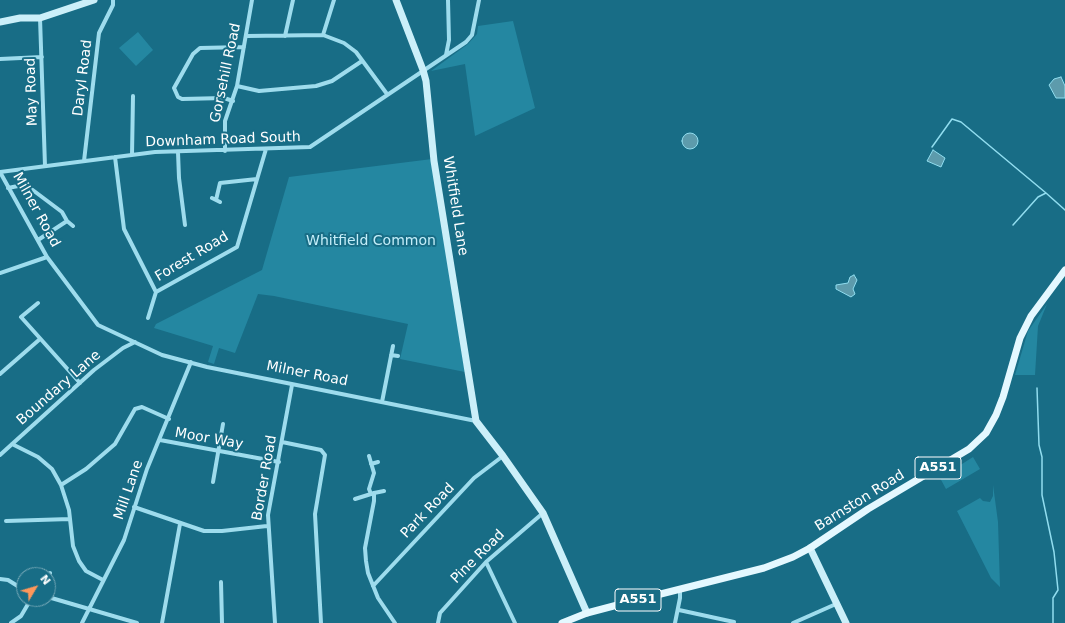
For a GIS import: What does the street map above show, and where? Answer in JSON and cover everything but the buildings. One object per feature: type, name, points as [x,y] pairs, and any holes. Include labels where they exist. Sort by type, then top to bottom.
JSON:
[{"type":"main road","name":"Barnston Road","points":[[562,623],[587,614],[764,568],[781,562],[810,548],[868,509],[969,449],[986,433],[991,425],[1003,397],[1020,338],[1038,306],[1065,270]]},
{"type":"street","points":[[0,22],[20,18],[40,18],[94,0]]},
{"type":"street","name":"Daryl Road","points":[[84,161],[99,32],[113,5],[113,0]]},
{"type":"street","name":"Gorsehill Road","points":[[225,151],[225,121],[238,86],[252,0]]},
{"type":"street","points":[[285,36],[293,0]]},
{"type":"street","points":[[323,35],[334,0]]},
{"type":"street","name":"Whitfield Lane","points":[[396,0],[423,70],[434,161],[476,421]]},
{"type":"street","points":[[446,55],[449,40],[448,0]]},
{"type":"street","name":"Downham Road South","points":[[0,172],[132,155],[310,148],[387,94],[466,42],[472,35],[479,0]]},
{"type":"street","name":"May Road","points":[[40,18],[45,166]]},
{"type":"street","points":[[247,36],[323,35],[344,42],[356,52],[387,94]]},
{"type":"street","points":[[233,101],[224,98],[182,99],[174,93],[174,88],[193,54],[200,48],[244,47]]},
{"type":"street","points":[[0,59],[42,57]]},
{"type":"street","points":[[238,86],[259,91],[316,86],[332,81],[362,61]]},
{"type":"street","points":[[132,96],[132,155]]},
{"type":"street","name":"Forest Road","points":[[156,292],[238,247],[266,149]]},
{"type":"street","points":[[178,152],[179,178],[185,225]]},
{"type":"street","points":[[115,157],[124,229],[156,292],[148,318]]},
{"type":"street","name":"Milner Road","points":[[0,172],[47,257],[98,325],[162,355],[292,385],[476,421]]},
{"type":"street","points":[[216,200],[220,183],[257,179]]},
{"type":"street","points":[[8,188],[18,186],[30,188],[62,212],[67,221],[73,226]]},
{"type":"street","points":[[38,240],[67,221]]},
{"type":"street","points":[[0,273],[47,257]]},
{"type":"street","points":[[38,303],[21,317],[80,382]]},
{"type":"street","points":[[0,374],[40,339]]},
{"type":"street","name":"Boundary Lane","points":[[0,455],[80,382],[123,348],[135,342]]},
{"type":"street","points":[[382,402],[393,346]]},
{"type":"street","points":[[392,355],[398,356]]},
{"type":"street","name":"Mill Lane","points":[[82,623],[124,540],[134,507],[191,362]]},
{"type":"street","name":"Border Road","points":[[275,623],[267,526],[292,385]]},
{"type":"street","points":[[61,485],[91,464],[115,444],[135,409],[138,407],[168,419]]},
{"type":"street","points":[[476,421],[503,456],[543,513],[587,614]]},
{"type":"street","points":[[213,482],[223,424]]},
{"type":"street","name":"Moor Way","points":[[160,440],[279,462]]},
{"type":"street","points":[[282,442],[321,450],[325,456],[315,514],[321,623]]},
{"type":"street","points":[[12,444],[45,462],[61,485],[70,519],[73,546],[79,561],[86,571],[103,580]]},
{"type":"street","points":[[369,456],[374,473],[370,489],[374,501],[365,548],[368,573],[378,598],[395,623]]},
{"type":"street","name":"Park Road","points":[[373,586],[469,484],[503,456]]},
{"type":"street","points":[[371,464],[378,462]]},
{"type":"street","points":[[355,499],[384,491]]},
{"type":"street","points":[[134,507],[180,524],[204,530],[222,531],[267,526]]},
{"type":"street","name":"Pine Road","points":[[438,623],[440,613],[486,562],[543,513]]},
{"type":"street","points":[[6,520],[70,519]]},
{"type":"street","points":[[162,623],[180,524]]},
{"type":"street","points":[[810,548],[846,623]]},
{"type":"street","points":[[486,562],[515,623]]},
{"type":"street","points":[[0,579],[8,580],[16,585]]},
{"type":"street","points":[[221,582],[222,623]]},
{"type":"street","points":[[675,623],[679,610],[680,589]]},
{"type":"street","points":[[56,600],[137,623]]},
{"type":"street","points":[[793,623],[836,604]]},
{"type":"street","points":[[11,623],[21,616],[26,607]]},
{"type":"street","points":[[679,610],[734,622]]},
{"type":"green space","points":[[513,21],[535,108],[475,136],[465,64],[431,71],[468,44],[477,34],[478,26]]},
{"type":"green space","points":[[138,32],[153,50],[136,66],[119,48]]},
{"type":"green space","name":"Whitfield Common","points":[[432,159],[465,372],[400,359],[408,324],[274,296],[258,294],[235,353],[219,348],[214,364],[208,362],[213,346],[154,328],[156,324],[262,270],[289,177]]},
{"type":"green space","points":[[1047,304],[1038,326],[1035,375],[1015,375],[1028,331]]},
{"type":"green space","points":[[973,457],[980,469],[946,489],[940,478]]},
{"type":"green space","points":[[993,485],[998,522],[1000,587],[991,578],[957,511],[980,498],[983,501],[990,502],[993,496]]},
{"type":"shaded area","points":[[1061,77],[1065,86],[1065,98],[1056,98],[1049,85],[1054,79]]},
{"type":"shaded area","points":[[690,133],[697,138],[698,141],[693,148],[690,149],[683,144],[682,141],[687,134]]},
{"type":"shaded area","points":[[933,150],[945,158],[941,167],[927,161]]},
{"type":"shaded area","points":[[854,275],[857,280],[853,289],[855,294],[851,297],[836,289],[836,285],[848,283],[850,277]]},
{"type":"waterway","points":[[932,147],[952,119],[961,122],[1046,193]]},
{"type":"waterway","points":[[1013,225],[1038,197],[1046,193],[1065,210]]},
{"type":"waterway","points":[[1037,388],[1039,445],[1042,457],[1042,495],[1054,552],[1058,590],[1053,598],[1053,623]]}]
